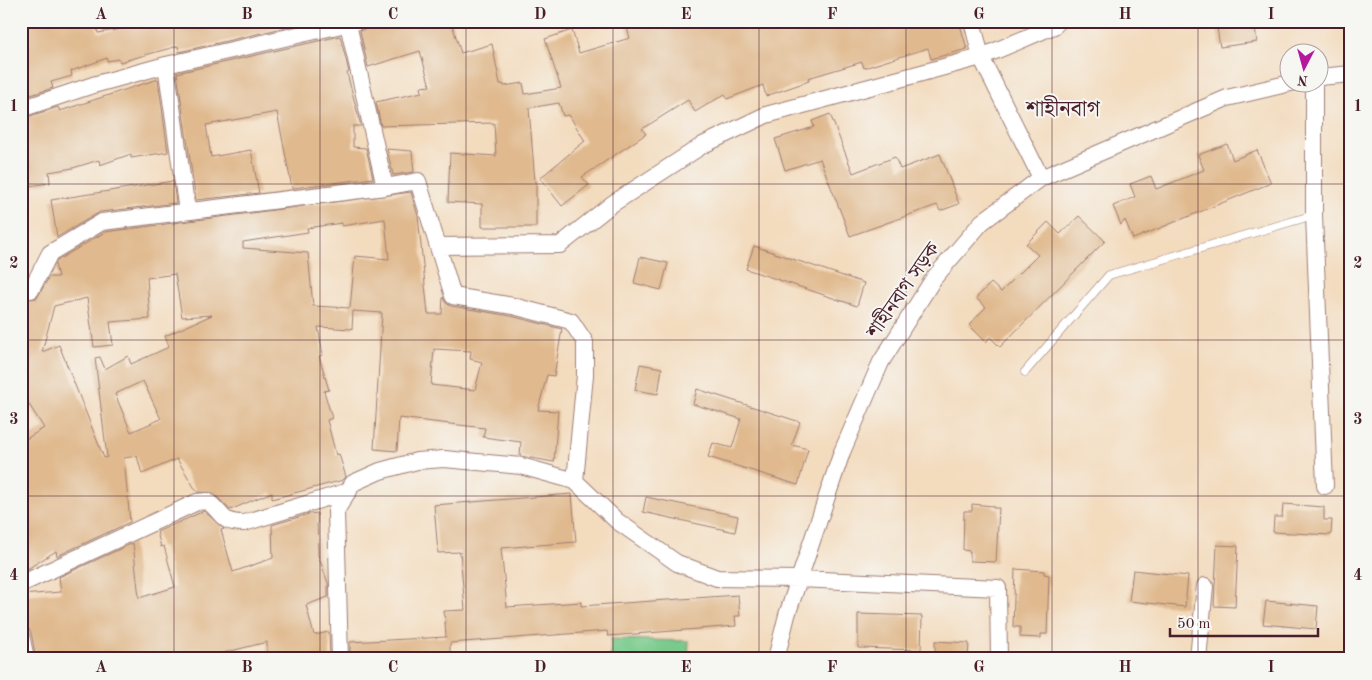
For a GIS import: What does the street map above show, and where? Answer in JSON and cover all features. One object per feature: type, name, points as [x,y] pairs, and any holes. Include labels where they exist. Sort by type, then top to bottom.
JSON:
[{"type":"street","points":[[972,21],[981,57],[1042,178]]},
{"type":"street","points":[[438,246],[560,245],[612,204],[703,145],[766,114],[981,57],[1054,26],[1059,21]]},
{"type":"street","points":[[21,109],[93,85],[318,25],[354,23],[385,187]]},
{"type":"street","points":[[166,65],[187,211]]},
{"type":"street","points":[[1330,77],[1351,74]]},
{"type":"street","name":"শাহীনবাগ সড়ক","points":[[776,659],[799,579],[842,452],[881,362],[934,278],[976,229],[1042,178],[1227,98],[1280,86]]},
{"type":"street","points":[[1314,92],[1314,215],[1325,486]]},
{"type":"street","points":[[31,290],[50,253],[102,222],[385,187],[418,181],[452,296],[513,306],[571,321],[585,342],[585,375],[575,481]]},
{"type":"street","points":[[340,659],[336,511],[353,484],[380,471],[417,461],[444,459],[521,466],[575,481],[617,521],[677,563],[717,578],[799,579],[998,588],[999,659]]},
{"type":"street","points":[[21,584],[197,502],[208,501],[217,508],[220,516],[232,523],[244,523],[348,490]]},
{"type":"street","points":[[1198,659],[1205,586]]},
{"type":"street","points":[[21,635],[26,659]]},
{"type":"lane","points":[[1025,372],[1109,275],[1314,215]]},
{"type":"green space","points":[[611,639],[689,641],[688,659],[610,659]]},
{"type":"building","points":[[21,21],[95,21],[98,33],[139,26],[138,21],[313,21],[179,52],[178,46],[120,62],[119,59],[107,61],[107,58],[71,71],[72,76],[51,82],[53,88],[21,98]]},
{"type":"building","points":[[369,21],[451,21],[461,53],[492,44],[500,84],[504,86],[523,83],[525,94],[561,88],[545,39],[572,30],[579,53],[630,38],[625,21],[959,21],[967,49],[931,59],[928,48],[864,68],[862,62],[808,78],[809,81],[766,96],[763,85],[727,99],[725,94],[695,112],[688,100],[642,129],[646,134],[582,177],[589,185],[562,206],[540,178],[585,141],[569,115],[563,116],[559,103],[529,108],[536,181],[536,227],[482,227],[482,204],[448,202],[450,153],[496,156],[494,123],[381,126],[376,102],[422,92],[421,87],[430,86],[420,51],[368,67],[360,31],[366,28]]},
{"type":"building","points":[[1216,21],[1254,21],[1257,42],[1220,47]]},
{"type":"building","points":[[340,36],[349,72],[347,73],[361,126],[353,126],[353,147],[366,148],[373,178],[292,188],[277,112],[206,125],[211,157],[251,150],[259,193],[196,200],[177,73]]},
{"type":"building","points":[[158,79],[168,152],[131,158],[131,154],[100,165],[99,160],[73,168],[49,172],[50,183],[21,187],[21,119],[58,107],[60,111]]},
{"type":"building","points":[[830,114],[853,173],[895,157],[900,169],[940,154],[959,204],[940,211],[937,205],[850,236],[820,159],[785,170],[775,139],[814,127],[812,121]]},
{"type":"building","points":[[1227,144],[1233,160],[1257,150],[1271,183],[1133,239],[1125,220],[1121,225],[1113,206],[1135,197],[1130,184],[1151,176],[1156,189],[1204,170],[1198,155]]},
{"type":"building","points":[[387,149],[412,151],[414,172],[393,175]]},
{"type":"building","points":[[173,181],[176,203],[100,212],[57,237],[51,200]]},
{"type":"building","points":[[411,192],[418,216],[428,314],[442,314],[443,297],[446,303],[451,306],[511,316],[562,329],[554,376],[547,375],[538,410],[558,411],[554,462],[520,456],[521,442],[483,437],[485,428],[399,418],[397,451],[374,449],[382,313],[353,311],[352,329],[318,327],[323,355],[319,356],[329,390],[324,391],[332,418],[327,420],[336,455],[339,454],[346,477],[343,480],[272,499],[272,492],[230,510],[213,493],[197,492],[177,459],[142,474],[137,456],[124,458],[130,522],[57,556],[56,551],[21,573],[21,442],[44,428],[21,392],[21,291],[27,299],[37,298],[49,277],[58,277],[55,264],[58,260],[105,232]],"holes":[[[385,219],[389,259],[355,256],[350,308],[313,306],[308,253],[243,248],[243,242],[308,232],[307,228],[342,223],[342,226]],[[175,274],[182,317],[212,315],[165,336],[169,347],[131,364],[128,356],[105,369],[100,357],[95,358],[107,457],[104,458],[59,345],[42,352],[54,306],[87,298],[94,347],[113,345],[110,322],[150,319],[147,278]],[[434,349],[471,351],[470,359],[482,362],[475,390],[431,385]],[[143,381],[161,419],[131,432],[115,394]]]},
{"type":"building","points":[[1079,216],[1105,241],[1000,347],[990,337],[986,342],[969,325],[986,307],[976,298],[991,283],[1001,292],[1038,255],[1026,244],[1048,222],[1060,234]]},
{"type":"building","points":[[754,246],[864,283],[857,306],[746,269]]},
{"type":"building","points":[[640,257],[668,263],[661,290],[634,283]]},
{"type":"building","points":[[640,364],[662,368],[658,394],[635,390]]},
{"type":"building","points":[[697,389],[800,422],[792,445],[808,449],[798,485],[708,457],[713,443],[732,448],[741,419],[693,404]]},
{"type":"building","points":[[572,494],[576,542],[501,548],[507,607],[581,602],[581,606],[738,595],[740,616],[735,616],[736,626],[608,636],[607,631],[450,643],[450,659],[350,659],[350,642],[446,637],[444,611],[465,610],[460,552],[438,553],[434,505]]},
{"type":"building","points":[[646,497],[738,516],[735,532],[643,512]]},
{"type":"building","points":[[972,504],[999,508],[996,562],[970,561],[970,551],[963,550],[964,511],[972,511]]},
{"type":"building","points":[[1283,504],[1324,507],[1324,520],[1332,520],[1331,535],[1273,532],[1274,517],[1282,517]]},
{"type":"building","points":[[204,511],[224,529],[221,530],[233,572],[273,558],[272,525],[317,513],[318,555],[328,583],[328,597],[306,605],[314,635],[329,632],[330,659],[267,659],[267,642],[199,659],[36,659],[31,632],[28,628],[21,625],[21,595],[61,592],[59,577],[133,543],[139,598],[175,587],[164,546],[161,547],[157,532]]},
{"type":"building","points":[[1217,545],[1238,546],[1235,607],[1214,606]]},
{"type":"building","points":[[1015,569],[1044,571],[1044,574],[1049,575],[1047,634],[1041,634],[1041,638],[1020,637],[1020,627],[1013,627]]},
{"type":"building","points":[[1133,570],[1188,576],[1185,607],[1129,601]]},
{"type":"building","points":[[1266,601],[1318,606],[1316,629],[1263,624]]},
{"type":"building","points":[[858,614],[922,616],[921,650],[858,648]]},
{"type":"building","points":[[935,641],[969,643],[968,659],[935,659]]},
{"type":"district","name":"শাহীনবাগ","points":[[1063,110]]}]
